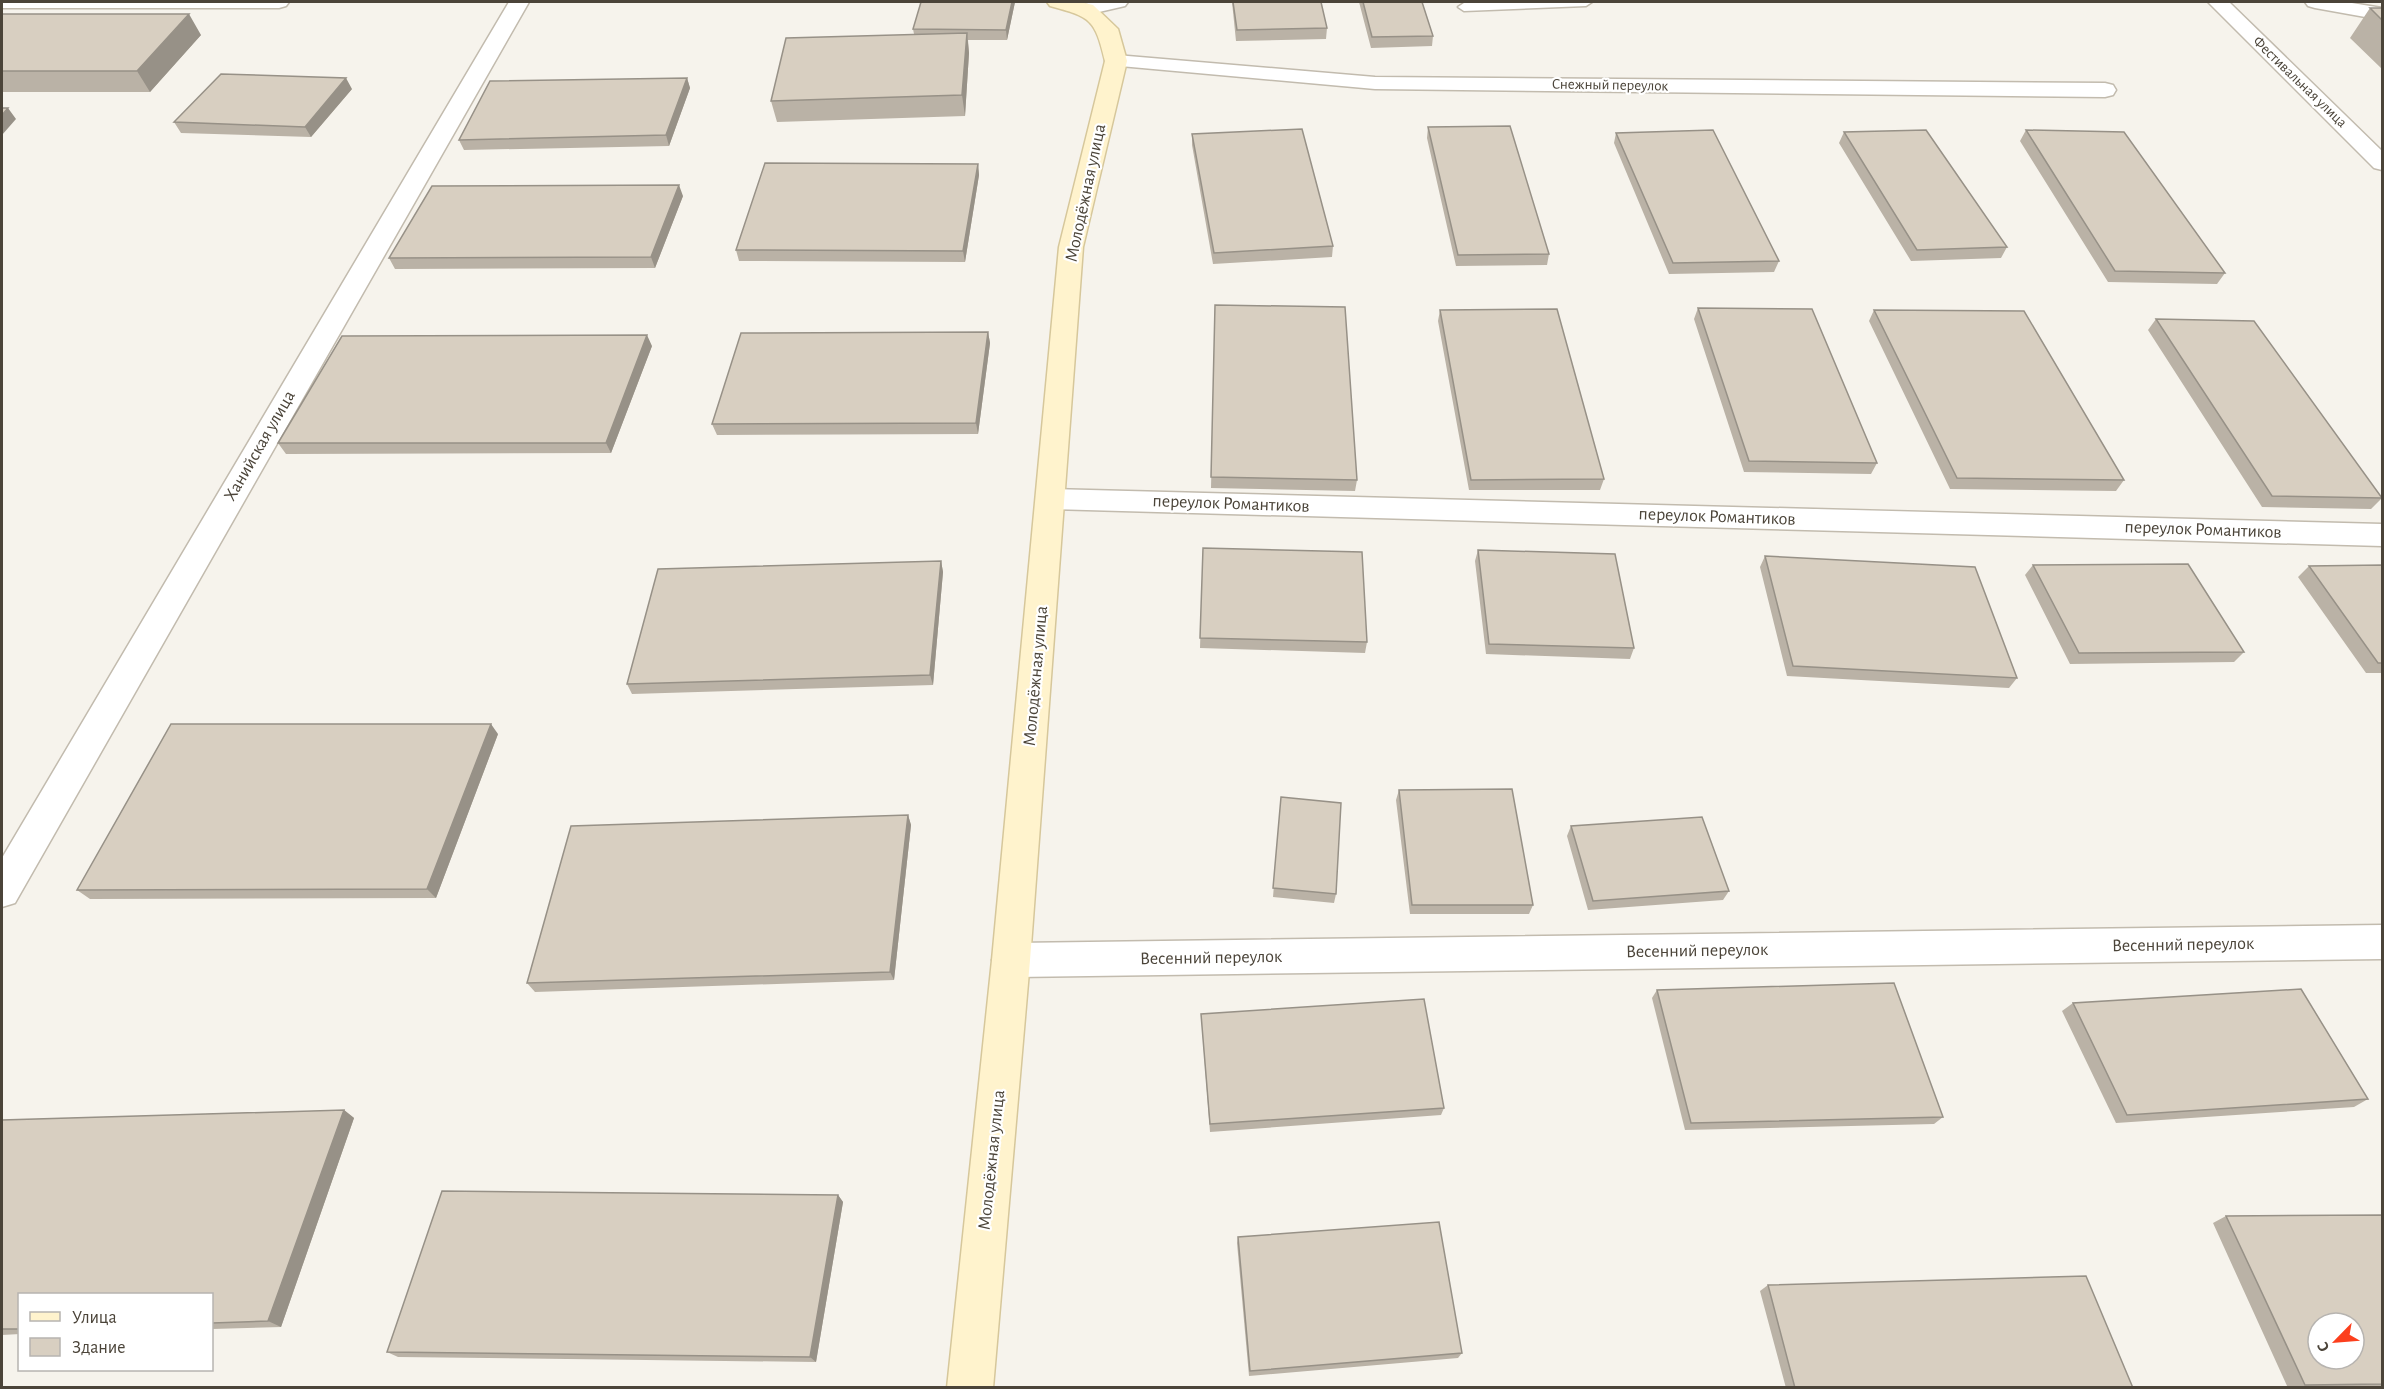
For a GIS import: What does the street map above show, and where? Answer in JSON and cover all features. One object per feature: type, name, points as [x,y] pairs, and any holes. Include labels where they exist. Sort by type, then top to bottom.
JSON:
[{"type":"street","points":[[2,2],[279,2]]},
{"type":"street","name":"Ханийская улица","points":[[2,891],[519,2]]},
{"type":"street","points":[[1071,5],[1118,2]]},
{"type":"street","name":"Фестивальная улица","points":[[2218,2],[2382,163]]},
{"type":"street","points":[[2315,2],[2382,14]]},
{"type":"street","name":"Молодёжная улица","points":[[970,1388],[1011,960],[1071,246],[1116,62],[1107,29],[1071,5]]},
{"type":"street","name":"Снежный переулок","points":[[1116,62],[1375,83],[2104,90]]},
{"type":"street","name":"переулок Романтиков","points":[[1051,499],[2382,535]]},
{"type":"street","name":"Весенний переулок","points":[[1011,960],[2382,942]]},
{"type":"lane","points":[[1464,7],[1586,2]]},
{"type":"building","points":[[921,2],[1012,2],[1006,30],[913,29]]},
{"type":"building","points":[[1233,2],[1321,2],[1327,28],[1237,30]]},
{"type":"building","points":[[1363,2],[1422,2],[1433,36],[1372,37]]},
{"type":"building","points":[[2370,8],[2382,8],[2382,20]]},
{"type":"building","points":[[2,14],[189,14],[137,71],[2,71]]},
{"type":"building","points":[[967,33],[962,95],[771,101],[786,38]]},
{"type":"building","points":[[221,74],[346,78],[305,127],[174,122]]},
{"type":"building","points":[[687,78],[666,135],[459,140],[490,81]]},
{"type":"building","points":[[1510,126],[1549,254],[1458,255],[1428,127]]},
{"type":"building","points":[[1302,129],[1333,246],[1214,253],[1192,134]]},
{"type":"building","points":[[1713,130],[1779,261],[1673,263],[1616,133]]},
{"type":"building","points":[[1926,130],[2007,247],[1917,250],[1844,132]]},
{"type":"building","points":[[2026,130],[2124,132],[2225,273],[2115,271]]},
{"type":"building","points":[[765,163],[978,164],[963,251],[736,250]]},
{"type":"building","points":[[679,185],[651,257],[389,258],[432,186]]},
{"type":"building","points":[[1215,305],[1345,307],[1357,480],[1211,477]]},
{"type":"building","points":[[1698,308],[1812,309],[1877,463],[1749,461]]},
{"type":"building","points":[[1557,309],[1604,479],[1471,480],[1440,310]]},
{"type":"building","points":[[1874,310],[2024,311],[2124,480],[1957,478]]},
{"type":"building","points":[[2156,319],[2254,321],[2382,498],[2272,496]]},
{"type":"building","points":[[988,332],[976,423],[712,424],[741,333]]},
{"type":"building","points":[[647,335],[606,443],[278,443],[342,336]]},
{"type":"building","points":[[1203,548],[1362,552],[1367,642],[1200,638]]},
{"type":"building","points":[[1478,550],[1615,554],[1634,648],[1489,644]]},
{"type":"building","points":[[1765,556],[1975,567],[2017,678],[1793,666]]},
{"type":"building","points":[[941,561],[930,675],[627,684],[658,569]]},
{"type":"building","points":[[2188,564],[2244,652],[2079,653],[2033,565]]},
{"type":"building","points":[[2382,565],[2382,663],[2378,663],[2309,566]]},
{"type":"building","points":[[171,724],[491,724],[427,889],[77,890]]},
{"type":"building","points":[[1512,789],[1533,905],[1412,905],[1399,790]]},
{"type":"building","points":[[1281,797],[1341,803],[1336,894],[1273,888]]},
{"type":"building","points":[[908,815],[890,972],[527,983],[571,826]]},
{"type":"building","points":[[1702,817],[1729,891],[1593,901],[1571,826]]},
{"type":"building","points":[[1894,983],[1943,1117],[1691,1123],[1657,990]]},
{"type":"building","points":[[2301,989],[2368,1099],[2127,1115],[2073,1003]]},
{"type":"building","points":[[1424,999],[1444,1108],[1210,1124],[1201,1014]]},
{"type":"building","points":[[344,1110],[268,1321],[213,1323],[213,1293],[18,1293],[18,1329],[2,1329],[2,1120]]},
{"type":"building","points":[[442,1191],[838,1195],[810,1357],[387,1352]]},
{"type":"building","points":[[2382,1215],[2382,1384],[2305,1385],[2226,1216]]},
{"type":"building","points":[[1439,1222],[1462,1353],[1250,1371],[1238,1237]]},
{"type":"building","points":[[2086,1276],[2133,1388],[1795,1388],[1768,1285]]}]
